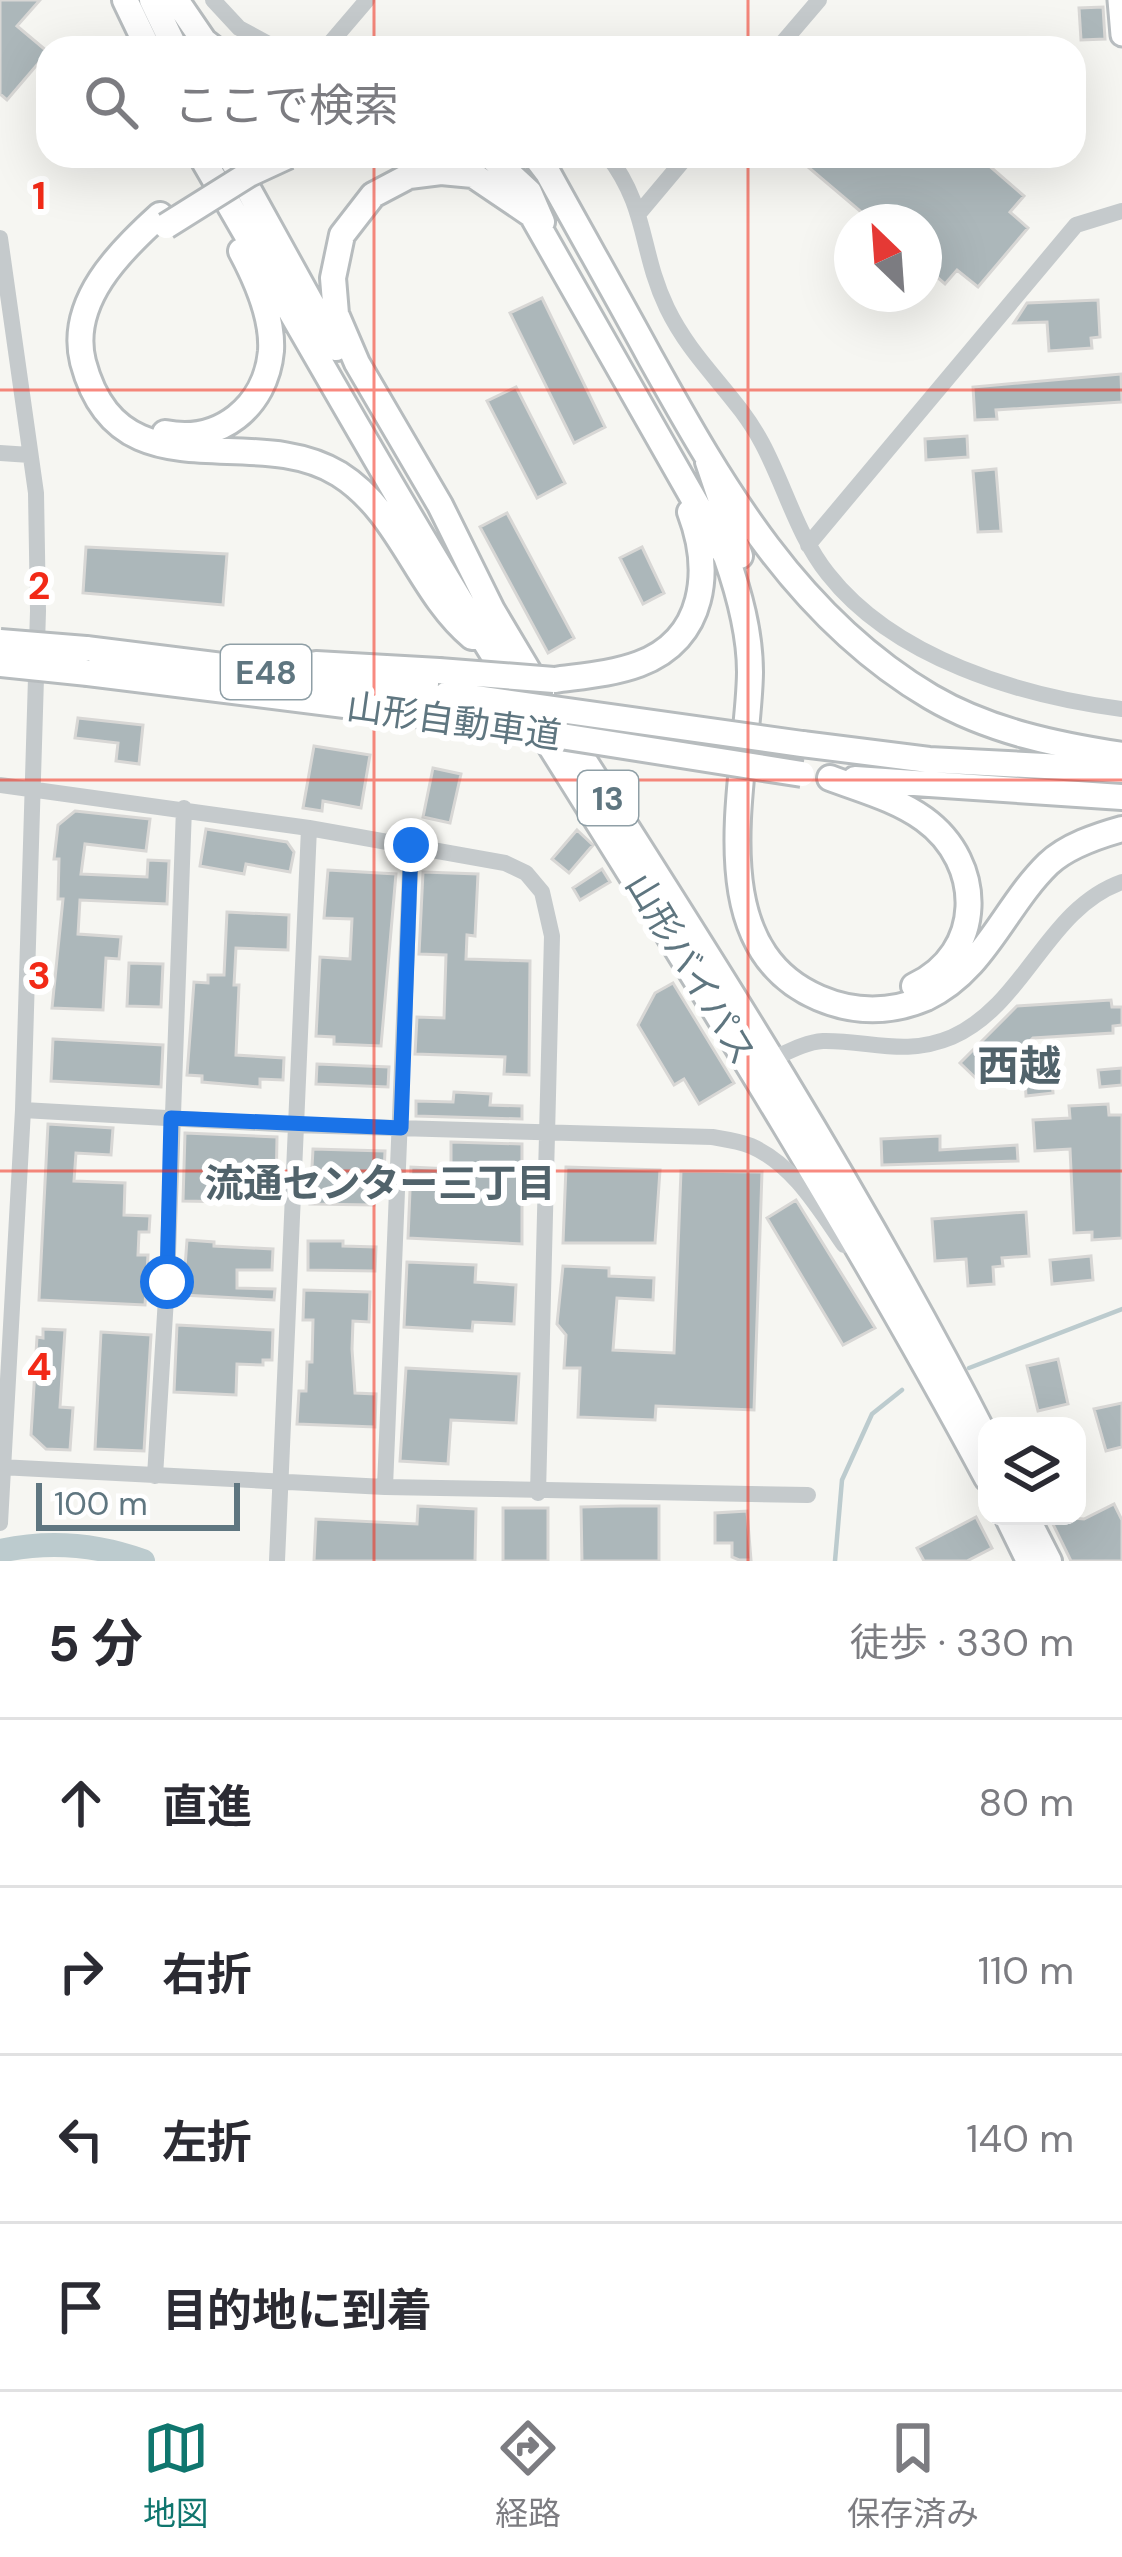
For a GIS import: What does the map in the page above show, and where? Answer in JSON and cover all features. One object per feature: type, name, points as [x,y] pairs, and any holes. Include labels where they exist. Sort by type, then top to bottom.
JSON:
[{"type":"highway","points":[[176,0],[201,36]]},
{"type":"highway","points":[[137,6],[143,36]]},
{"type":"highway","points":[[137,6],[165,36]]},
{"type":"highway","points":[[196,168],[247,262],[268,321],[271,351],[264,380],[237,419],[225,427],[187,436],[168,434],[133,417],[103,376],[97,338],[107,296],[163,221],[248,174],[261,168]]},
{"type":"highway","name":"山形バイパス","points":[[208,168],[693,970],[926,1364],[978,1461]]},
{"type":"highway","name":"山形バイパス","points":[[237,168],[494,636],[770,1060],[940,1349],[978,1423]]},
{"type":"highway","points":[[241,168],[118,255],[89,303],[80,350],[98,401],[115,422],[159,446],[196,452],[278,452],[337,473],[395,532],[468,635],[494,636],[440,505],[339,324],[333,278],[336,254],[352,219],[373,195],[410,176],[473,175],[532,215],[727,556],[740,596],[750,671],[737,847],[740,886],[755,934],[788,979],[842,1007],[901,1007],[926,997],[970,967],[1051,862],[1089,840],[1122,829]]},
{"type":"highway","points":[[503,168],[529,193],[563,267]]},
{"type":"highway","points":[[525,168],[584,238]]},
{"type":"highway","points":[[542,168],[708,462],[752,528],[808,597],[848,635],[933,698],[1039,740],[1122,754]]},
{"type":"highway","points":[[442,694],[639,664],[654,656],[692,619],[705,569],[703,550],[664,444]]},
{"type":"highway","points":[[708,462],[749,585],[756,626],[761,700],[750,867],[764,920],[787,956],[818,982],[865,994],[910,988],[946,965],[970,919],[970,896],[956,851],[908,810],[830,778]]},
{"type":"highway","name":"山形自動車道","points":[[0,642],[87,661],[442,694],[929,760],[1122,770]]},
{"type":"highway","name":"山形自動車道","points":[[0,664],[87,661]]},
{"type":"highway","name":"山形自動車道","points":[[442,694],[802,775],[1122,797]]},
{"type":"highway","points":[[1011,1525],[1029,1561]]},
{"type":"highway","points":[[1031,1525],[1049,1561]]},
{"type":"main road","points":[[1119,0],[1122,35]]},
{"type":"street","points":[[213,0],[239,28],[254,36]]},
{"type":"street","points":[[336,36],[367,0]]},
{"type":"street","points":[[788,36],[819,0]]},
{"type":"street","points":[[616,168],[640,212],[646,248],[666,306],[701,366],[745,416],[763,445],[808,544],[827,574],[859,609],[893,633],[956,664],[1032,690],[1122,709]]},
{"type":"street","points":[[640,212],[677,168]]},
{"type":"street","points":[[808,544],[1076,225],[1122,211]]},
{"type":"street","points":[[0,238],[36,493],[38,611],[23,1110],[8,1237],[0,1523]]},
{"type":"street","points":[[0,454],[30,454]]},
{"type":"street","points":[[0,785],[184,808],[505,863],[526,873],[542,892],[552,936],[538,1493]]},
{"type":"street","points":[[155,1476],[184,808]]},
{"type":"street","points":[[277,1561],[309,828]]},
{"type":"street","points":[[385,1487],[411,845]]},
{"type":"street","points":[[770,1060],[820,1041],[896,1048],[951,1037],[1002,1003],[1084,903],[1122,883]]},
{"type":"street","points":[[23,1110],[712,1137],[751,1146],[782,1167],[810,1197],[926,1364]]},
{"type":"street","points":[[1,1467],[538,1493],[808,1495]]},
{"type":"building","points":[[0,0],[40,0],[17,26],[36,42],[36,66],[7,100],[0,94]]},
{"type":"building","points":[[1103,7],[1105,39],[1081,36],[1079,8]]},
{"type":"building","points":[[809,168],[992,168],[1024,196],[1010,212],[1028,228],[978,287],[957,270],[945,284],[942,204],[852,204]]},
{"type":"building","points":[[542,298],[605,427],[574,443],[510,313]]},
{"type":"building","points":[[1098,300],[1100,337],[1091,338],[1092,348],[1049,351],[1047,322],[1014,323],[1027,303]]},
{"type":"building","points":[[1121,374],[1122,402],[996,410],[997,419],[975,420],[973,387]]},
{"type":"building","points":[[516,387],[565,483],[537,498],[487,401]]},
{"type":"building","points":[[967,436],[968,457],[926,460],[925,439]]},
{"type":"building","points":[[996,469],[1001,531],[978,532],[973,471]]},
{"type":"building","points":[[507,513],[574,638],[548,653],[480,527]]},
{"type":"building","points":[[86,547],[227,554],[223,605],[83,593]]},
{"type":"building","points":[[642,547],[664,593],[643,604],[620,558]]},
{"type":"building","points":[[78,718],[143,725],[139,764],[116,761],[118,743],[75,738]]},
{"type":"building","points":[[314,746],[370,755],[361,808],[323,801],[322,811],[303,808]]},
{"type":"building","points":[[433,768],[461,774],[450,823],[423,817]]},
{"type":"building","points":[[75,811],[150,819],[146,851],[85,844],[81,874],[147,877],[148,860],[169,861],[167,904],[80,900],[78,934],[121,937],[119,959],[106,958],[103,1010],[52,1008],[63,899],[58,899],[59,859],[54,859],[58,825]]},
{"type":"building","points":[[206,829],[287,842],[294,852],[290,872],[246,864],[244,874],[200,866]]},
{"type":"building","points":[[577,830],[593,845],[569,873],[552,859]]},
{"type":"building","points":[[602,869],[610,882],[580,900],[573,888]]},
{"type":"building","points":[[328,870],[396,874],[381,1046],[334,1044],[334,1037],[316,1036],[320,957],[350,959],[352,919],[324,918]]},
{"type":"building","points":[[423,872],[478,874],[475,936],[467,935],[466,959],[530,961],[529,1075],[504,1074],[505,1057],[415,1054],[417,1017],[444,1018],[446,955],[419,954]]},
{"type":"building","points":[[227,912],[289,915],[288,950],[236,948],[236,1055],[284,1058],[283,1080],[260,1079],[260,1087],[202,1082],[202,1076],[187,1075],[194,982],[208,983],[208,975],[224,975]]},
{"type":"building","points":[[129,963],[163,964],[161,1007],[127,1006]]},
{"type":"building","points":[[673,983],[734,1083],[699,1104],[684,1079],[674,1085],[638,1025],[655,993]]},
{"type":"building","points":[[1111,1000],[1112,1007],[1122,1007],[1122,1025],[1113,1026],[1113,1033],[1033,1038],[985,1087],[960,1063],[1017,1006]]},
{"type":"building","points":[[53,1039],[163,1045],[161,1087],[51,1081]]},
{"type":"building","points":[[317,1064],[389,1067],[388,1087],[316,1084]]},
{"type":"building","points":[[1122,1068],[1122,1085],[1100,1087],[1098,1070]]},
{"type":"building","points":[[1052,1078],[1053,1093],[1026,1096],[1025,1080]]},
{"type":"building","points":[[454,1092],[491,1094],[490,1105],[522,1106],[522,1119],[416,1116],[416,1101],[453,1102]]},
{"type":"building","points":[[1108,1104],[1109,1115],[1122,1115],[1122,1238],[1092,1240],[1092,1232],[1074,1233],[1070,1149],[1035,1151],[1033,1120],[1070,1118],[1069,1106]]},
{"type":"building","points":[[48,1124],[113,1128],[111,1155],[76,1153],[74,1181],[125,1183],[124,1215],[150,1216],[149,1232],[139,1232],[138,1255],[148,1255],[145,1305],[39,1300]]},
{"type":"building","points":[[185,1133],[277,1137],[276,1191],[234,1190],[234,1202],[183,1201]]},
{"type":"building","points":[[940,1136],[940,1150],[1017,1145],[1018,1161],[882,1165],[881,1139]]},
{"type":"building","points":[[451,1142],[522,1144],[522,1244],[408,1238],[411,1167],[451,1169]]},
{"type":"building","points":[[313,1149],[385,1151],[384,1174],[374,1174],[374,1205],[310,1204]]},
{"type":"building","points":[[566,1167],[660,1170],[655,1243],[563,1243]]},
{"type":"building","points":[[681,1171],[762,1172],[754,1410],[656,1406],[655,1420],[578,1417],[580,1368],[564,1368],[566,1335],[557,1324],[563,1266],[609,1268],[609,1276],[654,1278],[653,1300],[617,1298],[613,1350],[674,1353]]},
{"type":"building","points":[[796,1200],[875,1328],[843,1345],[767,1218]]},
{"type":"building","points":[[1026,1212],[1029,1256],[1002,1258],[1003,1266],[993,1267],[994,1284],[968,1286],[966,1259],[935,1261],[932,1219]]},
{"type":"building","points":[[187,1240],[273,1249],[272,1270],[237,1270],[237,1288],[275,1289],[274,1300],[183,1295]]},
{"type":"building","points":[[308,1241],[376,1247],[375,1271],[308,1270]]},
{"type":"building","points":[[1091,1256],[1093,1280],[1052,1284],[1050,1260]]},
{"type":"building","points":[[407,1262],[476,1265],[475,1282],[516,1285],[514,1324],[473,1322],[472,1331],[404,1327]]},
{"type":"building","points":[[304,1290],[370,1292],[369,1322],[353,1321],[352,1349],[355,1393],[376,1394],[375,1427],[297,1424],[299,1391],[306,1391],[307,1362],[312,1362],[313,1320],[303,1320]]},
{"type":"building","points":[[177,1325],[273,1330],[272,1360],[263,1360],[263,1365],[237,1364],[236,1395],[174,1392]]},
{"type":"building","points":[[43,1329],[65,1330],[60,1407],[73,1408],[70,1450],[46,1449],[31,1435],[37,1337],[43,1338]]},
{"type":"building","points":[[101,1332],[151,1335],[144,1451],[95,1449]]},
{"type":"building","points":[[1058,1359],[1068,1404],[1038,1411],[1027,1366]]},
{"type":"building","points":[[406,1368],[519,1374],[516,1423],[451,1420],[448,1464],[400,1461]]},
{"type":"building","points":[[1122,1403],[1122,1447],[1106,1451],[1094,1409]]},
{"type":"building","points":[[1114,1504],[1122,1520],[1122,1561],[1071,1561],[1053,1525],[1086,1525],[1086,1518]]},
{"type":"building","points":[[418,1506],[476,1509],[475,1561],[314,1561],[316,1519],[417,1524]]},
{"type":"building","points":[[659,1506],[659,1561],[582,1561],[581,1507]]},
{"type":"building","points":[[503,1508],[548,1508],[548,1561],[503,1561]]},
{"type":"building","points":[[747,1511],[751,1560],[739,1560],[732,1557],[732,1543],[715,1543],[715,1513]]},
{"type":"building","points":[[976,1517],[992,1548],[967,1561],[924,1561],[917,1548]]},
{"type":"waterway","points":[[969,1368],[1122,1309]]},
{"type":"waterway","points":[[835,1561],[842,1480],[872,1414],[902,1390]]},
{"type":"waterway","points":[[0,1551],[72,1546],[143,1561]]},
{"type":"district","name":"西越","points":[[1019,1066]]},
{"type":"district","name":"流通センター三丁目","points":[[380,1183]]},
{"type":"route","points":[[167,1282],[171,1118],[401,1128],[411,845]]}]
